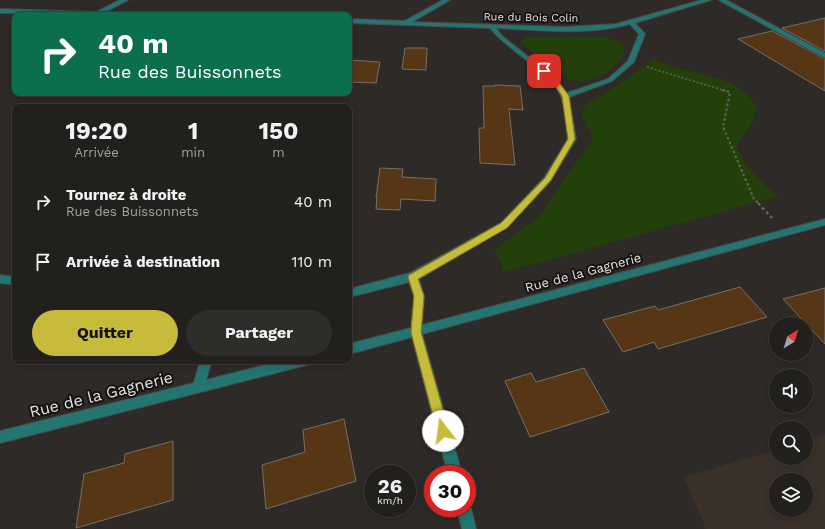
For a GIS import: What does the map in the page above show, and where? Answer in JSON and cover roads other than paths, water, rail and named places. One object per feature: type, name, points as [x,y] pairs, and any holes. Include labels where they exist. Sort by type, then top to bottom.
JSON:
[{"type":"street","points":[[101,12],[125,0]]},
{"type":"street","points":[[405,22],[447,0]]},
{"type":"street","name":"Rue du Bois Colin","points":[[352,21],[565,29],[616,26],[708,0]]},
{"type":"street","points":[[722,0],[825,56]]},
{"type":"street","points":[[0,11],[32,12]]},
{"type":"street","points":[[565,96],[610,80],[631,62],[642,34],[632,22]]},
{"type":"street","points":[[352,292],[412,277],[504,225],[547,180],[572,139],[565,96],[553,79],[500,37],[492,27]]},
{"type":"street","name":"Rue de la Gagnerie","points":[[352,348],[825,222]]},
{"type":"street","points":[[412,277],[419,296],[416,332],[453,465]]},
{"type":"street","points":[[0,280],[12,281]]},
{"type":"street","points":[[198,388],[205,364]]},
{"type":"street","name":"Rue de la Gagnerie","points":[[0,437],[291,364]]},
{"type":"street","points":[[467,517],[470,529]]}]
